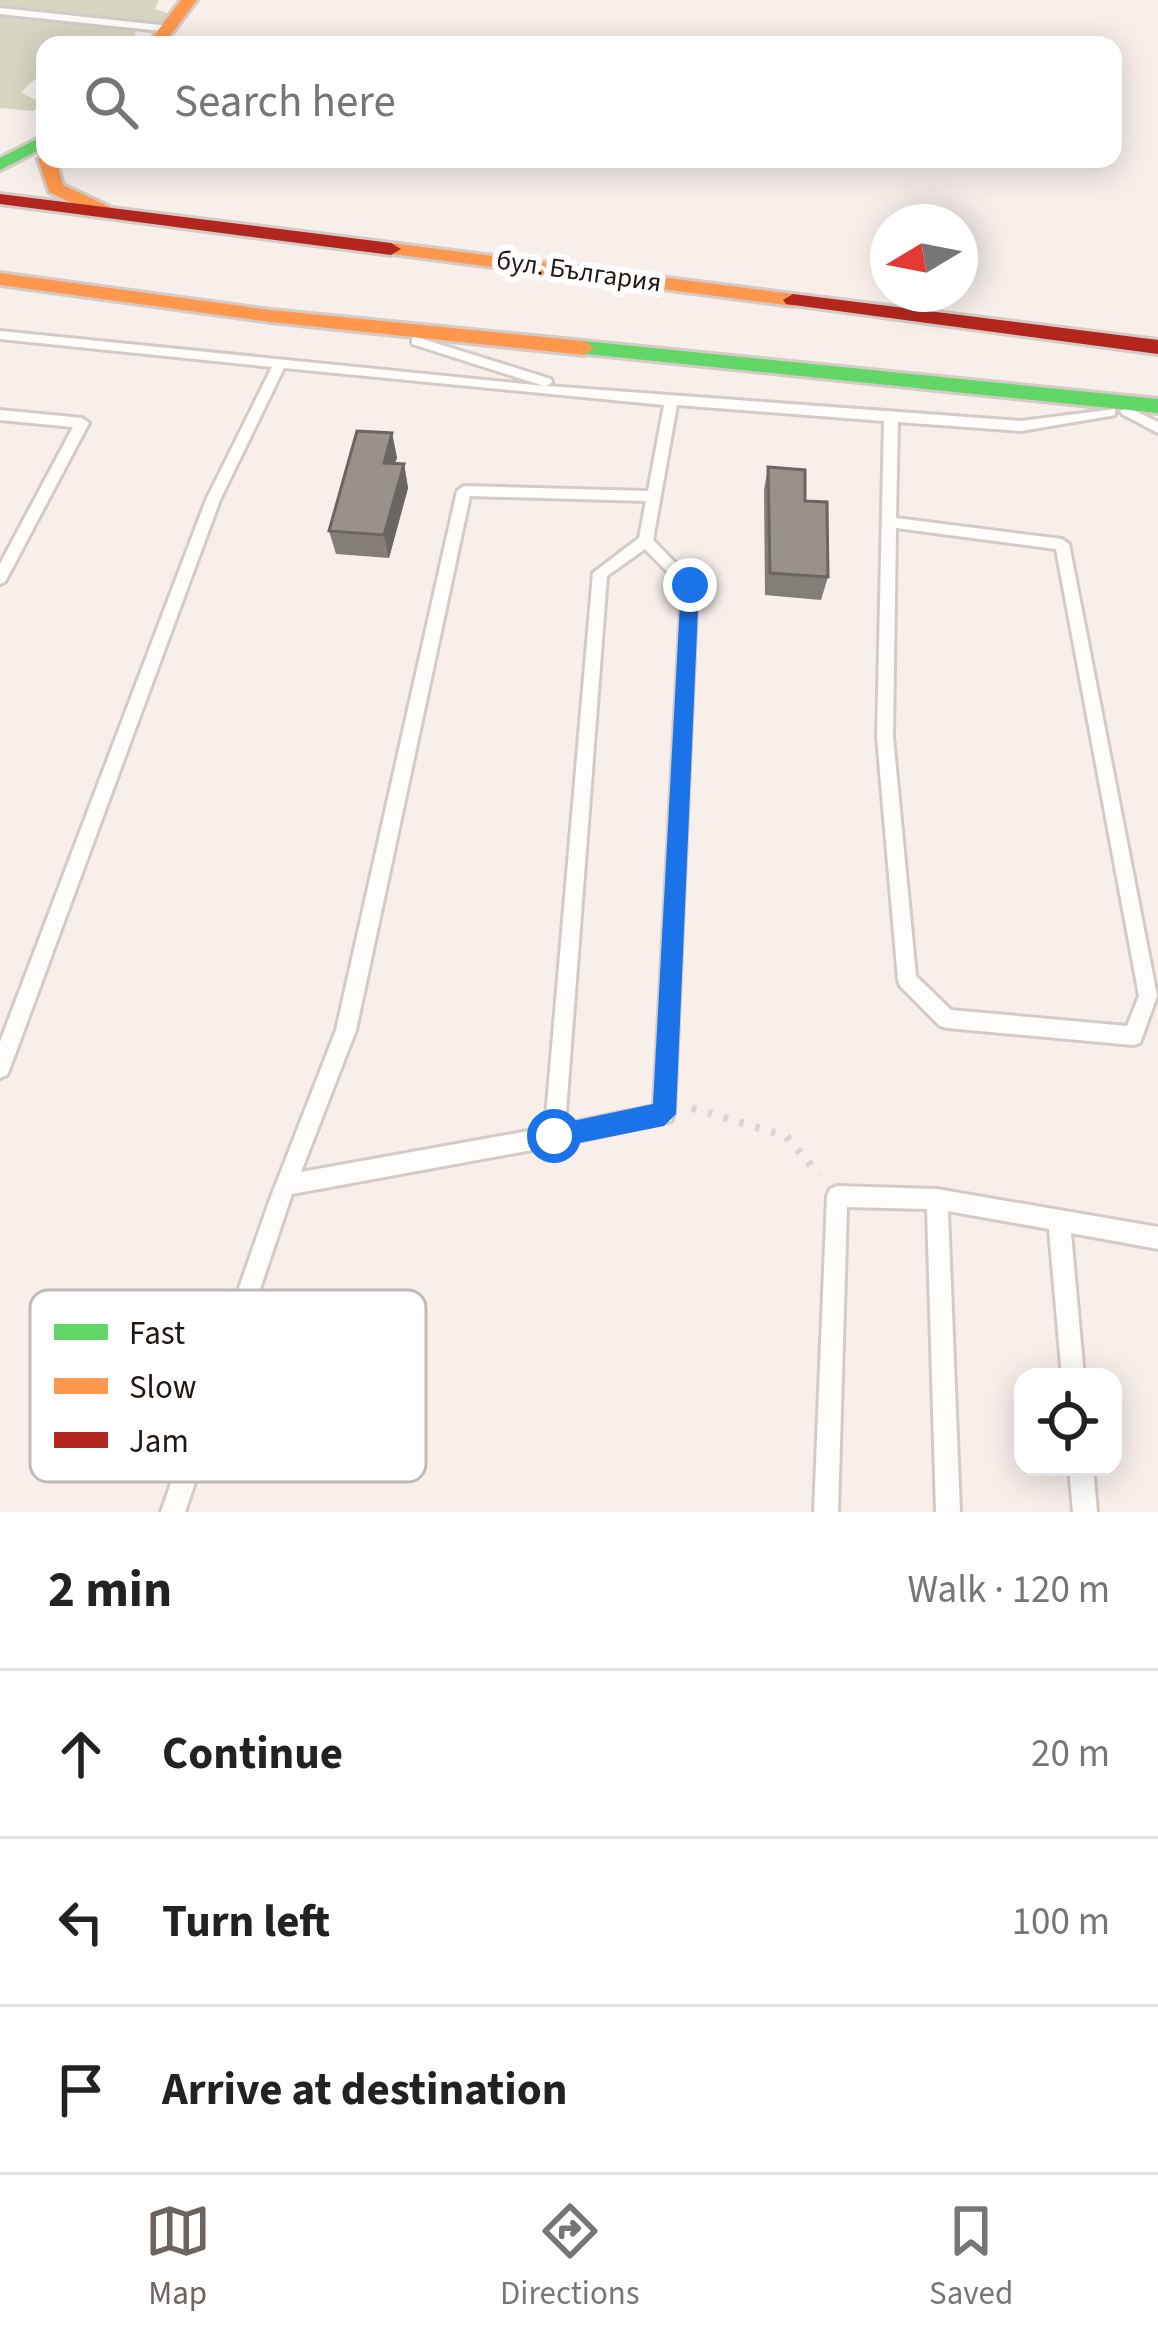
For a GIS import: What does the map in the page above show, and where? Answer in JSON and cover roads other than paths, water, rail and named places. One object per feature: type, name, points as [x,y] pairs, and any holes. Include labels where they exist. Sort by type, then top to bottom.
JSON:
[{"type":"main road","points":[[163,36],[188,0]]},
{"type":"main road","points":[[0,165],[36,145]]},
{"type":"main road","points":[[49,168],[55,188],[103,212]]},
{"type":"main road","name":"бул. България","points":[[0,199],[1158,347]]},
{"type":"main road","points":[[271,316],[356,305],[377,285],[370,260],[319,238]]},
{"type":"main road","points":[[0,279],[377,328],[1141,406]]},
{"type":"lane","points":[[0,11],[156,36]]},
{"type":"lane","points":[[377,328],[593,395]]},
{"type":"lane","points":[[0,335],[593,395],[1021,426],[1141,406],[1158,428]]},
{"type":"lane","points":[[0,1068],[213,500],[280,363]]},
{"type":"lane","points":[[554,1136],[600,573],[646,541],[671,400]]},
{"type":"lane","points":[[0,415],[82,423],[0,578]]},
{"type":"lane","points":[[890,522],[1062,544],[1148,996],[1133,1036],[947,1019],[907,980],[885,737],[891,416]]},
{"type":"lane","points":[[250,1290],[346,1030],[464,491],[654,496]]},
{"type":"lane","points":[[286,1185],[664,1114],[690,585],[646,541]]},
{"type":"lane","points":[[826,1512],[837,1196],[937,1199],[1158,1238]]},
{"type":"lane","points":[[937,1199],[948,1512]]},
{"type":"lane","points":[[1059,1220],[1072,1368]]},
{"type":"lane","points":[[1082,1476],[1085,1512]]},
{"type":"lane","points":[[173,1512],[183,1482]]}]
